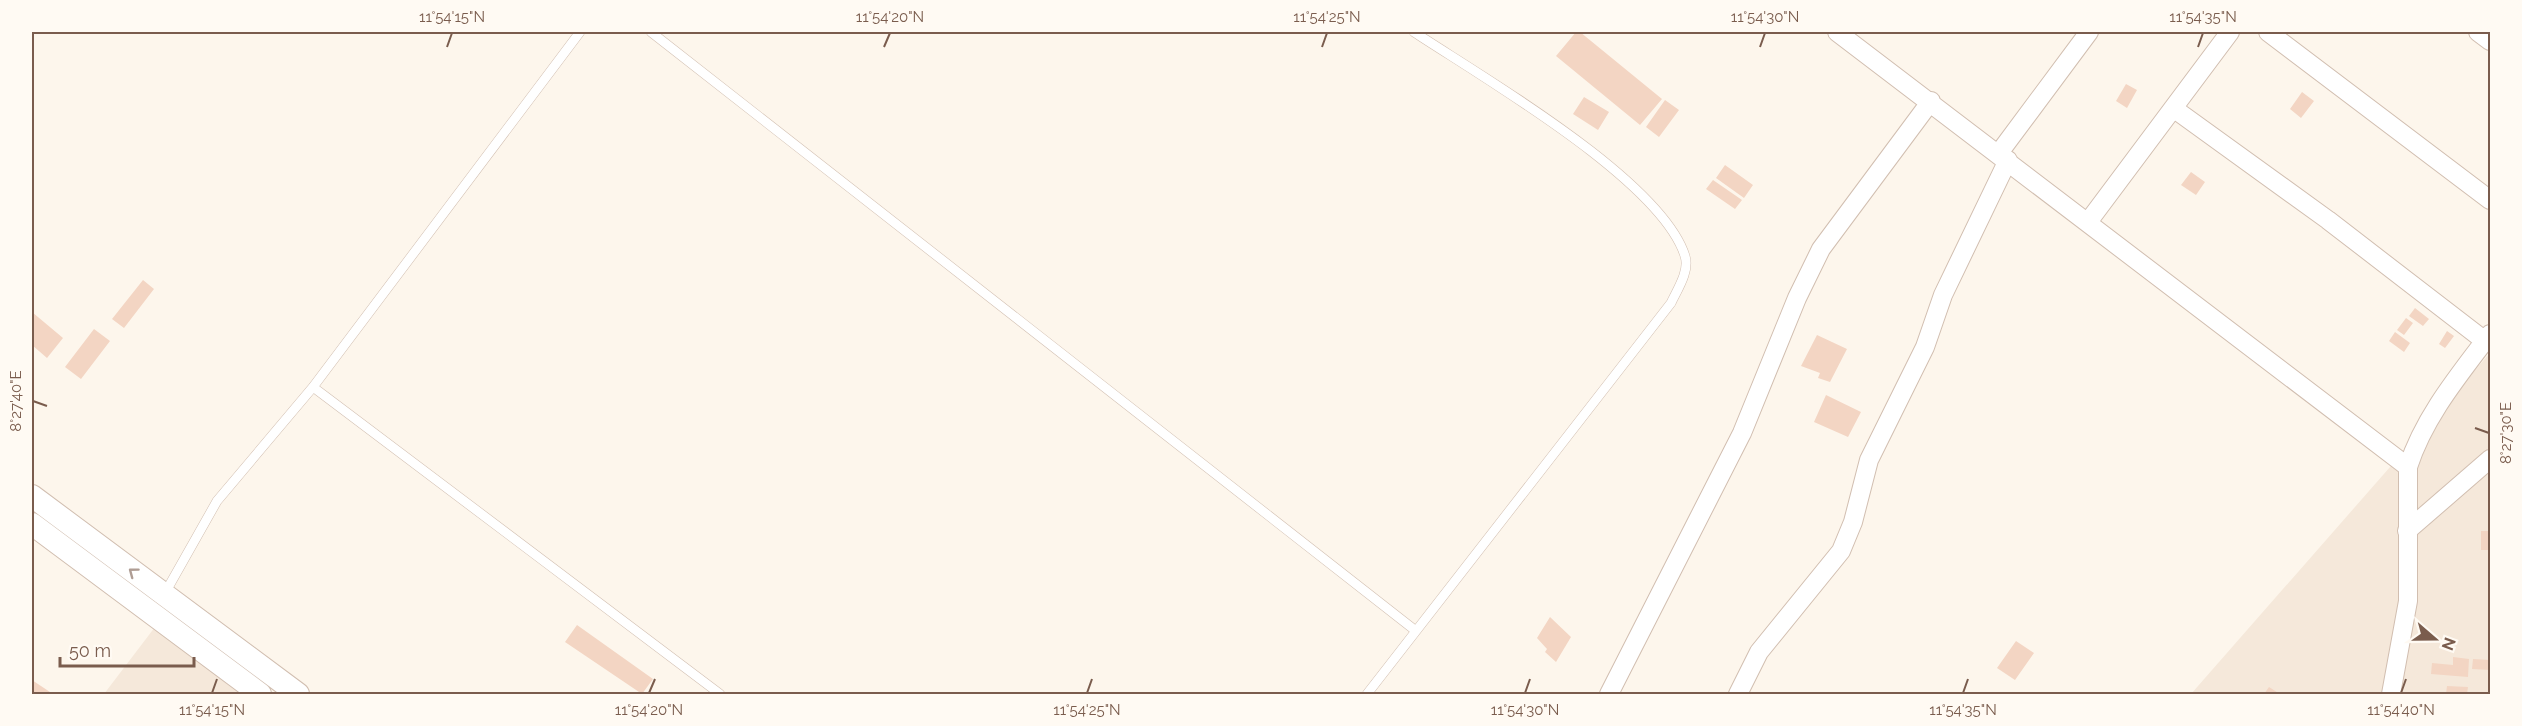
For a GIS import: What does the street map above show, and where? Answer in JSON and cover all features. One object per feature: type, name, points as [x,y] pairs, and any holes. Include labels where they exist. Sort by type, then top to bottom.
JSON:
[{"type":"street","points":[[1837,32],[2004,156],[2408,467]]},
{"type":"street","points":[[1738,694],[1759,652],[1841,551],[1853,522],[1869,460],[1925,347],[1943,296],[2004,156],[2089,32]]},
{"type":"street","points":[[2088,222],[2230,32]]},
{"type":"street","points":[[2268,32],[2490,200]]},
{"type":"street","points":[[2478,32],[2490,41]]},
{"type":"street","points":[[1609,694],[1742,433],[1797,298],[1821,249],[1931,101]]},
{"type":"street","points":[[2173,108],[2488,337],[2435,410],[2414,447],[2408,467],[2408,601],[2391,694]]},
{"type":"street","points":[[2407,531],[2490,459]]},
{"type":"street","points":[[32,495],[298,694]]},
{"type":"street","points":[[32,524],[260,694]]},
{"type":"lane","points":[[164,595],[217,501],[313,387],[580,32]]},
{"type":"lane","points":[[651,32],[1416,631]]},
{"type":"lane","points":[[1367,694],[1671,303],[1684,275],[1686,258],[1672,228],[1630,183],[1568,134],[1414,32]]},
{"type":"lane","points":[[313,387],[720,694]]},
{"type":"shaded area","points":[[2490,353],[2490,694],[2191,694]]},
{"type":"shaded area","points":[[155,627],[248,694],[104,694]]},
{"type":"building","points":[[1576,32],[1580,32],[1662,99],[1640,125],[1556,56]]},
{"type":"building","points":[[2126,84],[2137,90],[2127,108],[2116,101]]},
{"type":"building","points":[[2302,92],[2314,101],[2301,118],[2290,109]]},
{"type":"building","points":[[1584,97],[1609,112],[1598,130],[1573,114]]},
{"type":"building","points":[[1665,100],[1679,110],[1659,137],[1646,127]]},
{"type":"building","points":[[1725,165],[1753,185],[1744,198],[1716,178]]},
{"type":"building","points":[[2191,172],[2205,182],[2196,195],[2181,185]]},
{"type":"building","points":[[1713,180],[1742,200],[1735,209],[1706,189]]},
{"type":"building","points":[[143,280],[154,289],[124,328],[112,319]]},
{"type":"building","points":[[2415,308],[2429,319],[2423,326],[2409,316]]},
{"type":"building","points":[[32,312],[63,338],[47,358],[32,345]]},
{"type":"building","points":[[2406,318],[2413,323],[2404,335],[2397,330]]},
{"type":"building","points":[[94,329],[110,341],[81,379],[65,367]]},
{"type":"building","points":[[2447,331],[2454,336],[2445,348],[2439,344]]},
{"type":"building","points":[[2395,332],[2410,343],[2404,352],[2389,341]]},
{"type":"building","points":[[1817,335],[1847,349],[1830,382],[1818,378],[1820,373],[1801,366]]},
{"type":"building","points":[[1826,395],[1861,412],[1848,437],[1814,422]]},
{"type":"building","points":[[2481,531],[2490,531],[2490,550],[2481,550]]},
{"type":"building","points":[[1550,617],[1571,637],[1556,662],[1545,652],[1547,649],[1537,638]]},
{"type":"building","points":[[577,625],[653,679],[642,694],[565,642]]},
{"type":"building","points":[[2016,641],[2034,653],[2015,680],[1997,668]]},
{"type":"building","points":[[2453,657],[2469,659],[2468,677],[2431,674],[2432,663],[2453,665]]},
{"type":"building","points":[[2473,659],[2490,660],[2490,670],[2472,669]]},
{"type":"building","points":[[32,680],[53,694],[32,694]]},
{"type":"building","points":[[2447,686],[2468,687],[2467,694],[2446,694]]},
{"type":"building","points":[[2269,687],[2280,694],[2264,694]]}]
